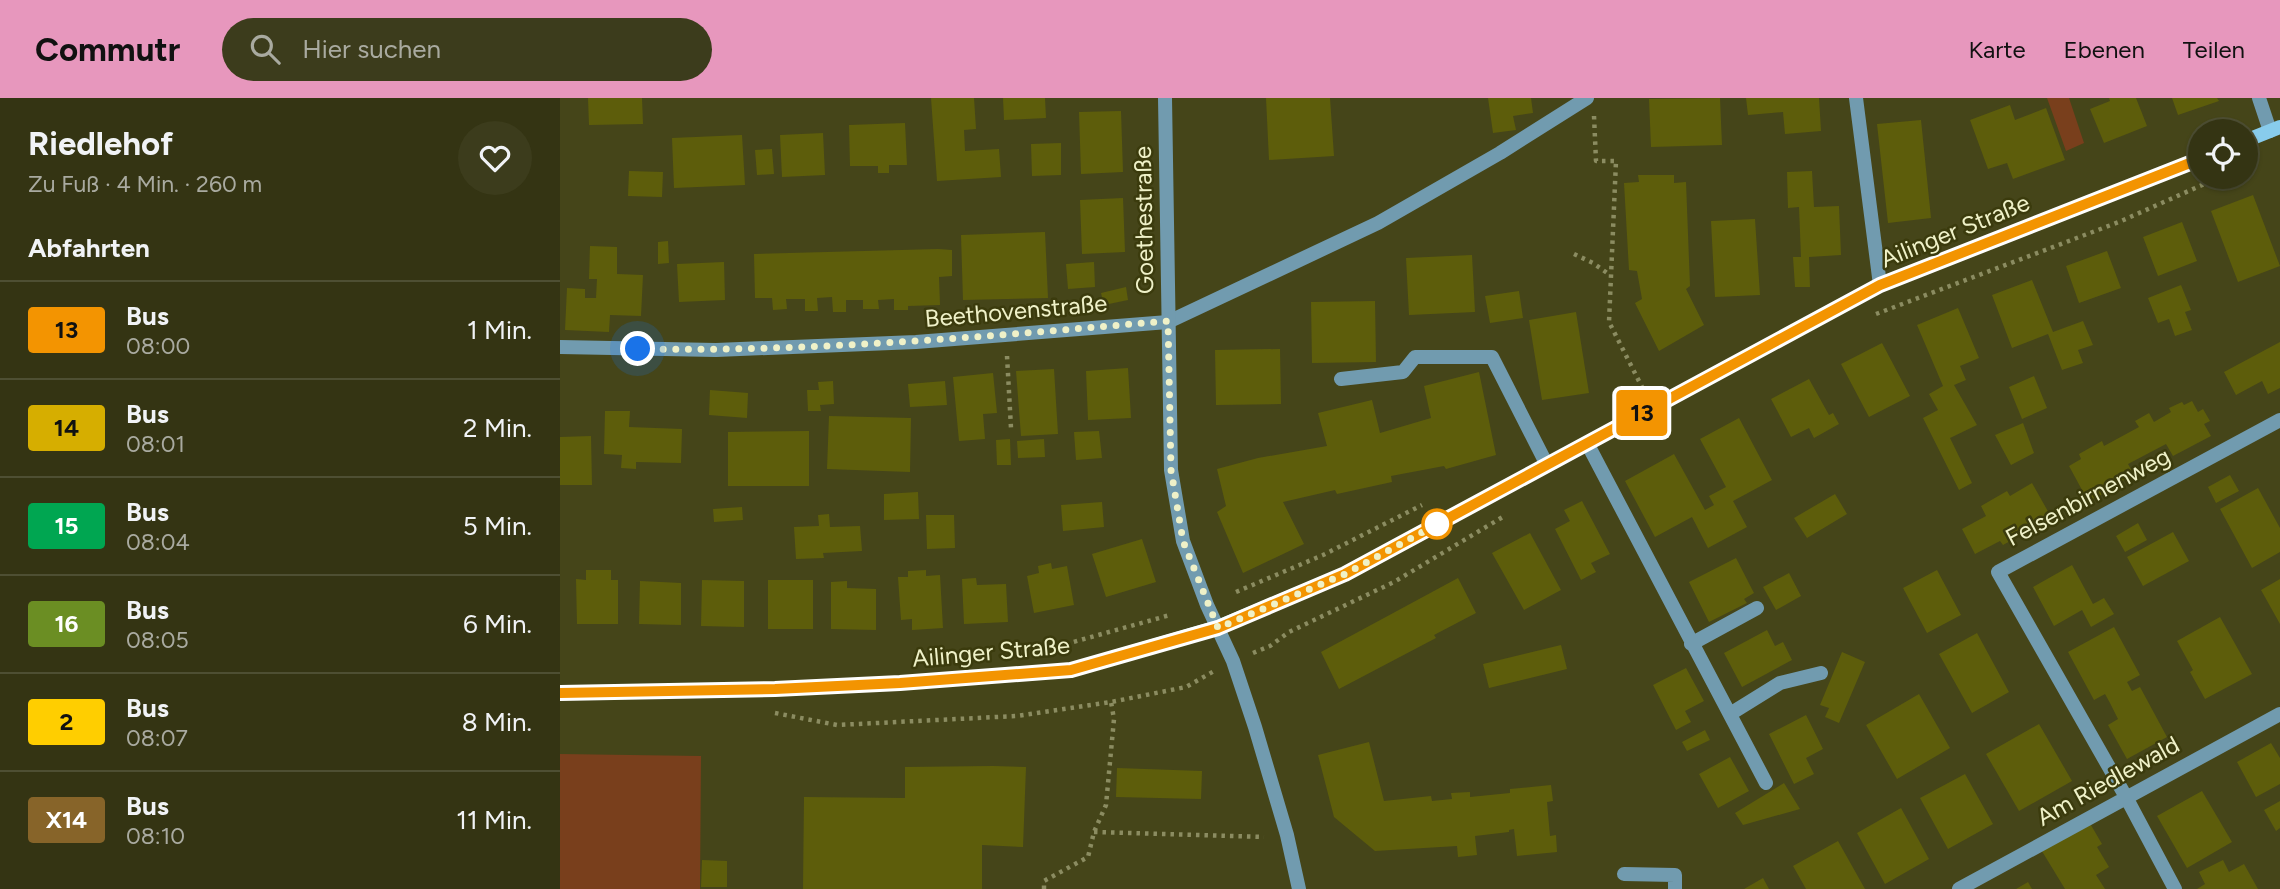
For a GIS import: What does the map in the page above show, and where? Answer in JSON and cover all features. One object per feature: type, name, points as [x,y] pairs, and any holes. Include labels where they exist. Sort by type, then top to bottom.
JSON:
[{"type":"main road","points":[[2258,136],[2275,129]]},
{"type":"main road","name":"Ailinger Straße","points":[[560,693],[775,689],[1071,670],[1218,628],[1345,574],[1880,285],[2188,164]]},
{"type":"street","name":"Goethestraße","points":[[1165,98],[1171,470],[1183,541],[1233,662],[1255,727],[1287,835],[1299,889]]},
{"type":"street","name":"Beethovenstraße","points":[[560,347],[716,350],[916,342],[1168,321],[1378,223],[1500,153],[1587,98]]},
{"type":"street","points":[[1856,98],[1880,285]]},
{"type":"street","points":[[2259,98],[2275,129]]},
{"type":"street","points":[[1340,379],[1403,372],[1415,358],[1492,357],[1547,465]]},
{"type":"street","name":"Felsenbirnenweg","points":[[2126,797],[1998,572],[2280,420]]},
{"type":"street","points":[[1587,443],[1766,783]]},
{"type":"street","points":[[1691,643],[1758,608]]},
{"type":"street","points":[[1730,714],[1780,683],[1821,673]]},
{"type":"street","name":"Am Riedlewald","points":[[1959,889],[2280,714]]},
{"type":"street","points":[[2126,797],[2175,889]]},
{"type":"street","points":[[1624,874],[1675,875],[1675,889]]},
{"type":"path","points":[[1594,116],[1596,161],[1616,161],[1609,322],[1643,389]]},
{"type":"path","points":[[1876,314],[2119,222],[2193,189]]},
{"type":"path","points":[[1574,254],[1611,276]]},
{"type":"path","points":[[1006,335],[1012,428]]},
{"type":"path","points":[[1029,649],[1066,644],[1170,615]]},
{"type":"path","points":[[764,713],[777,713],[837,725],[1017,716],[1186,687]]},
{"type":"path","points":[[1044,889],[1044,881],[1088,857],[1094,832],[1106,805],[1114,719],[1111,702]]},
{"type":"path","points":[[1094,832],[1264,837]]},
{"type":"shaded area","points":[[2047,98],[2069,98],[2084,143],[2066,151]]},
{"type":"shaded area","points":[[560,754],[701,756],[700,889],[560,889]]},
{"type":"building","points":[[588,98],[642,98],[643,124],[589,125]]},
{"type":"building","points":[[931,98],[974,98],[976,129],[964,130],[965,151],[999,149],[1001,177],[937,181]]},
{"type":"building","points":[[1003,98],[1045,98],[1046,118],[1004,120]]},
{"type":"building","points":[[1266,98],[1330,98],[1334,156],[1269,160]]},
{"type":"building","points":[[1488,98],[1531,98],[1533,113],[1513,116],[1516,130],[1493,133]]},
{"type":"building","points":[[1720,98],[1722,145],[1651,147],[1649,99]]},
{"type":"building","points":[[1746,98],[1819,98],[1821,131],[1785,134],[1783,112],[1748,115]]},
{"type":"building","points":[[2109,98],[2136,98],[2147,126],[2104,143],[2090,109],[2110,101]]},
{"type":"building","points":[[2172,98],[2217,98],[2219,101],[2178,115]]},
{"type":"building","points":[[2010,105],[2015,120],[2046,108],[2065,160],[2013,179],[2007,163],[1988,169],[1970,120]]},
{"type":"building","points":[[1121,111],[1123,172],[1081,174],[1079,112]]},
{"type":"building","points":[[1921,120],[1931,218],[1888,223],[1877,124]]},
{"type":"building","points":[[905,123],[907,165],[889,165],[889,173],[878,173],[878,166],[850,166],[849,125]]},
{"type":"building","points":[[823,133],[825,175],[782,177],[780,135]]},
{"type":"building","points":[[742,135],[745,185],[674,188],[672,138]]},
{"type":"building","points":[[1061,143],[1061,175],[1032,176],[1031,144]]},
{"type":"building","points":[[772,149],[774,174],[757,175],[755,150]]},
{"type":"building","points":[[629,171],[663,172],[662,197],[628,196]]},
{"type":"building","points":[[1812,171],[1814,207],[1839,206],[1841,255],[1809,257],[1810,287],[1795,287],[1793,257],[1801,257],[1799,207],[1788,208],[1787,172]]},
{"type":"building","points":[[1638,175],[1674,175],[1674,183],[1686,182],[1690,286],[1686,289],[1704,325],[1659,351],[1635,303],[1642,299],[1637,271],[1629,270],[1624,183],[1639,182]]},
{"type":"building","points":[[2253,195],[2280,266],[2238,282],[2211,211]]},
{"type":"building","points":[[1123,198],[1125,252],[1082,254],[1080,200]]},
{"type":"building","points":[[1755,219],[1760,295],[1715,297],[1711,221]]},
{"type":"building","points":[[2182,222],[2197,261],[2158,276],[2143,237]]},
{"type":"building","points":[[1045,232],[1048,298],[963,300],[961,235]]},
{"type":"building","points":[[668,241],[669,263],[658,264],[658,242]]},
{"type":"building","points":[[590,246],[617,247],[617,274],[643,275],[641,316],[610,315],[609,332],[565,330],[567,288],[585,289],[585,298],[596,298],[597,279],[589,279]]},
{"type":"building","points":[[952,250],[952,276],[939,277],[940,305],[908,306],[908,310],[894,310],[894,299],[878,300],[879,309],[863,309],[863,300],[846,300],[846,312],[833,312],[832,297],[817,298],[818,311],[805,311],[805,299],[786,299],[787,309],[773,310],[772,298],[755,298],[754,254]]},
{"type":"building","points":[[2107,251],[2121,288],[2079,303],[2066,266]]},
{"type":"building","points":[[1472,255],[1475,312],[1409,315],[1406,258]]},
{"type":"building","points":[[724,262],[725,300],[679,302],[677,264]]},
{"type":"building","points":[[1094,262],[1095,287],[1068,289],[1066,264]]},
{"type":"building","points":[[2032,280],[2053,332],[2083,321],[2093,345],[2078,350],[2083,363],[2062,370],[2048,334],[2012,348],[1992,295]]},
{"type":"building","points":[[2181,285],[2191,310],[2185,312],[2192,330],[2175,336],[2169,319],[2158,323],[2148,298]]},
{"type":"building","points":[[1126,287],[1128,300],[1104,305],[1101,293]]},
{"type":"building","points":[[1519,291],[1523,318],[1490,323],[1485,296]]},
{"type":"building","points":[[1375,301],[1376,362],[1312,363],[1311,302]]},
{"type":"building","points":[[1958,308],[1979,358],[1960,366],[1966,380],[1954,385],[1977,425],[1950,438],[1972,483],[1959,490],[1923,418],[1938,410],[1929,394],[1943,386],[1917,325]]},
{"type":"building","points":[[1576,312],[1589,393],[1542,400],[1529,320]]},
{"type":"building","points":[[2280,342],[2280,388],[2268,394],[2262,381],[2236,395],[2224,372]]},
{"type":"building","points":[[1882,343],[1910,396],[1869,417],[1841,364]]},
{"type":"building","points":[[1280,349],[1281,404],[1216,405],[1215,350]]},
{"type":"building","points":[[1128,368],[1131,418],[1088,420],[1086,371]]},
{"type":"building","points":[[1054,369],[1058,434],[1021,436],[1016,371]]},
{"type":"building","points":[[1479,372],[1496,455],[1446,469],[1444,466],[1391,476],[1392,482],[1337,494],[1335,490],[1283,502],[1304,544],[1243,573],[1217,512],[1226,506],[1217,469],[1258,458],[1327,446],[1318,413],[1372,400],[1380,433],[1431,418],[1424,386]]},
{"type":"building","points":[[993,373],[997,413],[983,414],[985,439],[959,441],[953,377]]},
{"type":"building","points":[[2034,376],[2047,408],[2022,419],[2009,387]]},
{"type":"building","points":[[1809,379],[1829,415],[1833,413],[1839,424],[1814,438],[1809,428],[1791,437],[1771,399]]},
{"type":"building","points":[[833,381],[834,404],[820,405],[821,411],[808,411],[807,390],[819,390],[818,382]]},
{"type":"building","points":[[945,381],[947,405],[910,407],[908,384]]},
{"type":"building","points":[[710,390],[748,393],[747,418],[709,415]]},
{"type":"building","points":[[2192,401],[2198,412],[2203,409],[2210,421],[2204,424],[2211,436],[2173,456],[2166,444],[2128,464],[2134,475],[2120,482],[2122,485],[2088,501],[2069,466],[2081,459],[2079,454],[2102,441],[2104,446],[2139,427],[2135,421],[2149,413],[2154,422],[2171,412],[2169,408]]},
{"type":"building","points":[[605,411],[630,411],[629,427],[682,429],[681,463],[636,462],[636,469],[621,468],[622,455],[604,454]]},
{"type":"building","points":[[829,416],[911,418],[910,472],[827,469]]},
{"type":"building","points":[[1739,418],[1772,480],[1733,501],[1747,527],[1708,548],[1692,517],[1655,537],[1625,481],[1674,454],[1705,510],[1714,505],[1709,496],[1726,487],[1700,439]]},
{"type":"building","points":[[2023,423],[2034,453],[2011,465],[1995,435]]},
{"type":"building","points":[[809,431],[809,486],[728,486],[728,432]]},
{"type":"building","points":[[1099,431],[1102,458],[1076,460],[1074,432]]},
{"type":"building","points":[[591,436],[592,485],[560,485],[560,437]]},
{"type":"building","points":[[1010,439],[1011,465],[997,465],[996,440]]},
{"type":"building","points":[[1044,439],[1045,457],[1018,458],[1017,441]]},
{"type":"building","points":[[2230,475],[2239,491],[2216,503],[2208,487]]},
{"type":"building","points":[[2032,483],[2054,522],[2041,530],[2039,525],[2003,545],[2000,541],[1975,554],[1962,529],[1986,516],[1981,506],[2007,491],[2010,496]]},
{"type":"building","points":[[2258,488],[2280,528],[2280,552],[2252,568],[2220,509]]},
{"type":"building","points":[[918,492],[919,519],[884,520],[884,494]]},
{"type":"building","points":[[1835,494],[1847,514],[1807,538],[1794,518]]},
{"type":"building","points":[[1582,501],[1610,554],[1591,563],[1596,572],[1581,580],[1555,529],[1570,521],[1564,510]]},
{"type":"building","points":[[1102,502],[1104,527],[1063,531],[1061,505]]},
{"type":"building","points":[[742,507],[743,520],[714,522],[713,509]]},
{"type":"building","points":[[829,514],[830,527],[860,526],[862,551],[823,553],[824,558],[796,559],[794,527],[819,526],[818,515]]},
{"type":"building","points":[[926,515],[954,515],[955,548],[927,549]]},
{"type":"building","points":[[2138,523],[2147,540],[2125,552],[2116,536]]},
{"type":"building","points":[[2173,532],[2189,561],[2143,586],[2127,557]]},
{"type":"building","points":[[1530,533],[1561,590],[1524,610],[1492,553]]},
{"type":"building","points":[[1142,539],[1156,582],[1106,597],[1092,554]]},
{"type":"building","points":[[1736,558],[1754,593],[1744,599],[1747,603],[1709,622],[1689,582]]},
{"type":"building","points":[[1051,563],[1052,569],[1067,566],[1074,605],[1034,613],[1027,576],[1039,573],[1038,566]]},
{"type":"building","points":[[2072,565],[2093,604],[2104,598],[2114,614],[2091,627],[2082,610],[2054,626],[2033,587]]},
{"type":"building","points":[[586,570],[611,570],[611,580],[618,580],[618,624],[577,624],[576,579],[586,580]]},
{"type":"building","points":[[926,570],[926,576],[940,575],[943,628],[912,630],[912,619],[901,620],[898,577],[908,577],[908,571]]},
{"type":"building","points":[[1937,570],[1961,615],[1927,633],[1903,588]]},
{"type":"building","points":[[1789,573],[1801,596],[1776,610],[1763,587]]},
{"type":"building","points":[[976,578],[977,585],[1006,584],[1008,622],[964,624],[962,579]]},
{"type":"building","points":[[1458,578],[1476,613],[1434,635],[1436,638],[1339,689],[1321,652]]},
{"type":"building","points":[[2280,579],[2280,624],[2261,590]]},
{"type":"building","points":[[702,580],[744,581],[744,627],[701,626]]},
{"type":"building","points":[[768,580],[813,580],[813,629],[768,629]]},
{"type":"building","points":[[640,581],[681,583],[681,625],[639,624]]},
{"type":"building","points":[[847,581],[847,588],[876,589],[876,630],[831,629],[831,582]]},
{"type":"building","points":[[2220,617],[2252,674],[2205,699],[2177,641]]},
{"type":"building","points":[[2114,627],[2140,675],[2127,682],[2132,691],[2140,687],[2167,737],[2127,759],[2108,725],[2118,719],[2110,703],[2105,694],[2094,700],[2068,652]]},
{"type":"building","points":[[1767,630],[1775,646],[1783,642],[1792,660],[1742,687],[1724,653]]},
{"type":"building","points":[[1977,633],[2009,692],[1972,713],[1939,654]]},
{"type":"building","points":[[1561,645],[1567,669],[1489,688],[1483,664]]},
{"type":"building","points":[[1842,652],[1865,662],[1839,723],[1825,717],[1829,708],[1820,705]]},
{"type":"building","points":[[1686,668],[1704,701],[1685,711],[1691,722],[1676,730],[1653,685]]},
{"type":"building","points":[[1919,694],[1950,748],[1897,779],[1866,725]]},
{"type":"building","points":[[1806,715],[1823,749],[1806,758],[1814,774],[1794,784],[1769,734]]},
{"type":"building","points":[[2039,724],[2072,781],[2019,811],[1986,754]]},
{"type":"building","points":[[1705,730],[1710,740],[1687,751],[1682,742]]},
{"type":"building","points":[[1369,742],[1384,801],[1431,796],[1432,801],[1452,799],[1451,793],[1470,792],[1470,797],[1551,785],[1553,801],[1547,802],[1550,836],[1556,835],[1557,852],[1517,856],[1514,829],[1475,836],[1477,855],[1458,857],[1457,846],[1375,851],[1334,817],[1318,755]]},
{"type":"building","points":[[2271,743],[2280,758],[2280,784],[2256,797],[2237,762]]},
{"type":"building","points":[[1730,757],[1749,791],[1718,808],[1699,774]]},
{"type":"building","points":[[905,767],[1026,767],[1023,847],[982,845],[982,889],[803,889],[804,797],[905,798]]},
{"type":"building","points":[[1117,768],[1202,771],[1201,799],[1116,797]]},
{"type":"building","points":[[1965,774],[1993,824],[1948,849],[1920,798]]},
{"type":"building","points":[[1784,783],[1800,809],[1743,825],[1735,813]]},
{"type":"building","points":[[2202,791],[2232,842],[2187,868],[2157,816]]},
{"type":"building","points":[[2280,801],[2280,828],[2276,831],[2264,810]]},
{"type":"building","points":[[1901,808],[1929,859],[1885,884],[1857,833]]},
{"type":"building","points":[[2088,820],[2102,844],[2097,847],[2109,867],[2096,875],[2105,889],[2065,889],[2040,848]]},
{"type":"building","points":[[1838,841],[1865,889],[1806,889],[1793,866]]},
{"type":"building","points":[[702,860],[727,861],[727,887],[701,887]]},
{"type":"building","points":[[2223,860],[2229,872],[2244,864],[2258,889],[2197,889],[2205,884],[2199,872]]},
{"type":"building","points":[[1763,878],[1769,889],[1744,889]]},
{"type":"building","points":[[2028,882],[2032,889],[2016,889]]},
{"type":"bus line","name":"13","points":[[560,693],[775,689],[1071,670],[1218,628],[1345,574],[1880,285],[2188,164]]},
{"type":"route","points":[[638,349],[716,350],[916,342],[1168,321],[1171,470],[1183,541],[1218,628],[1345,574],[1445,520],[1437,524]]}]
